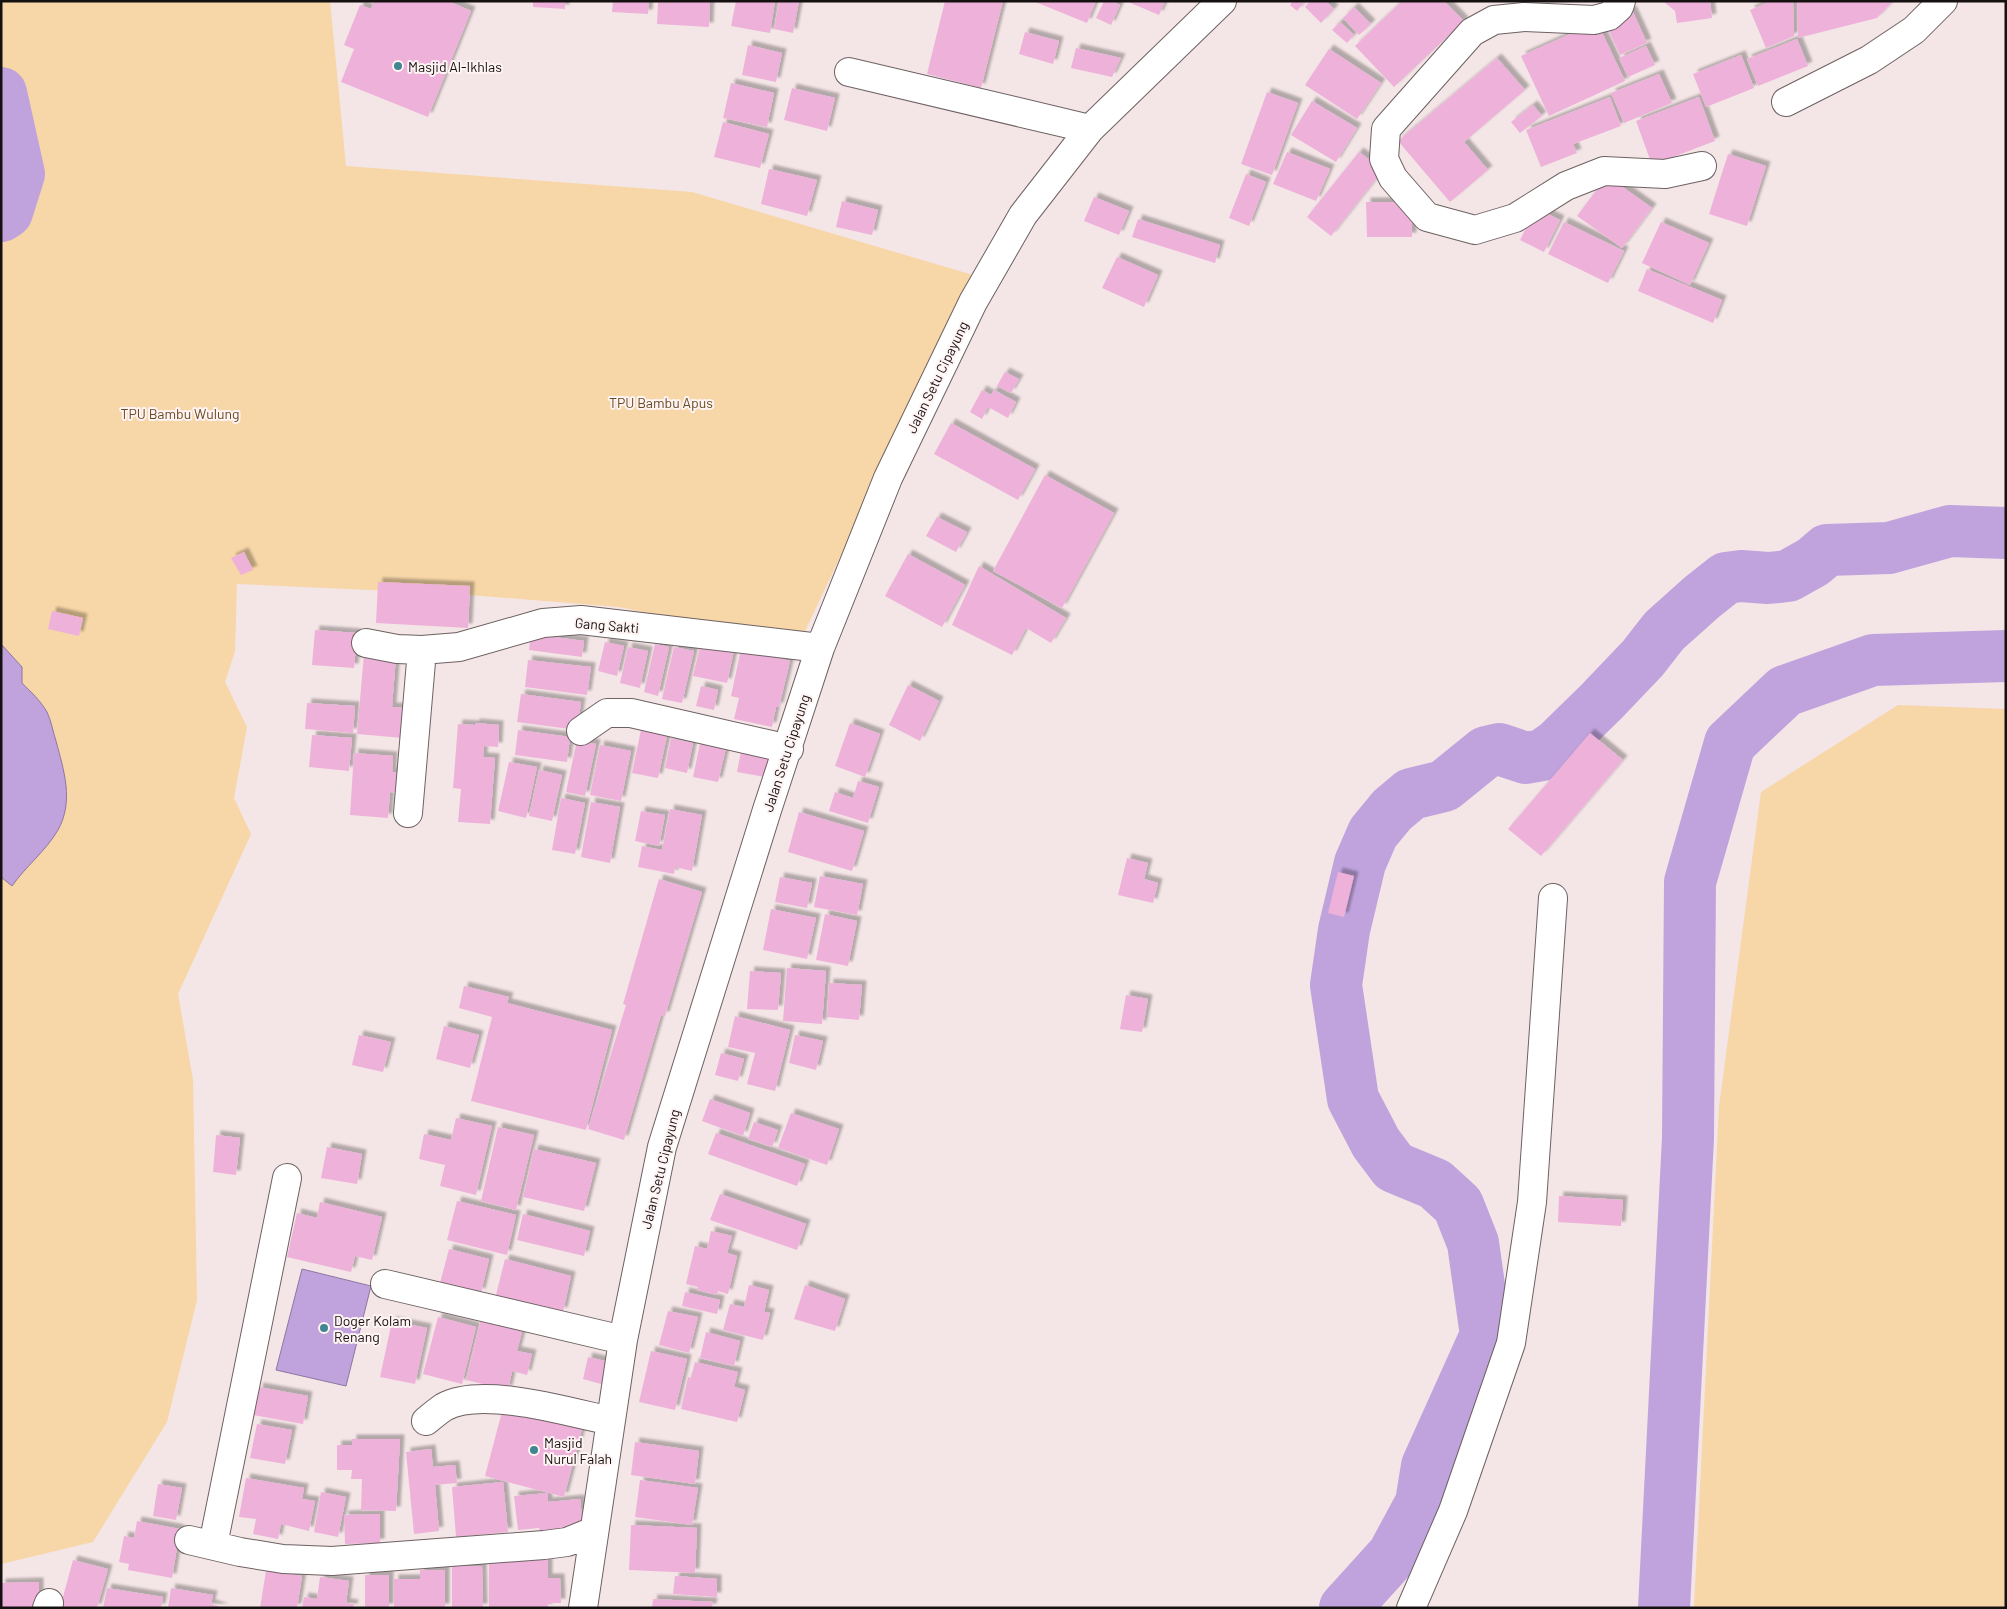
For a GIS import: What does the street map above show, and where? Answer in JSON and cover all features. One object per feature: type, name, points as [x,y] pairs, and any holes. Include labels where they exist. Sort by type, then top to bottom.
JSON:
[{"type":"street","name":"Jalan Setu Cipayung","points":[[583,1608],[623,1340],[662,1147],[767,810],[820,648],[888,478],[973,302],[1023,215],[1090,129],[1222,1]]},
{"type":"street","points":[[1621,1],[1619,7],[1609,16],[1594,20],[1524,17],[1494,20],[1472,32],[1386,129],[1384,159],[1392,178],[1427,217],[1475,230],[1515,218],[1566,186],[1604,171],[1665,174],[1702,166]]},
{"type":"street","points":[[1786,102],[1869,60],[1914,30],[1942,1]]},
{"type":"street","points":[[849,72],[1090,129]]},
{"type":"street","name":"Gang Sakti","points":[[366,643],[397,649],[422,650],[459,646],[543,623],[581,620],[820,648]]},
{"type":"street","points":[[408,813],[422,650]]},
{"type":"street","points":[[581,731],[607,713],[631,713],[788,748]]},
{"type":"street","points":[[1411,1608],[1454,1511],[1510,1343],[1532,1202],[1553,898]]},
{"type":"street","points":[[287,1178],[201,1543],[283,1558],[350,1560],[552,1544],[567,1542],[594,1531]]},
{"type":"street","points":[[385,1284],[623,1340]]},
{"type":"street","points":[[426,1421],[445,1406],[462,1402],[512,1399],[610,1421]]},
{"type":"green space","name":"TPU Bambu Wulung","points":[[1,1],[330,1],[346,166],[692,192],[973,275],[798,646],[619,607],[457,594],[237,584],[235,651],[225,682],[247,727],[234,798],[251,834],[178,994],[193,1080],[197,1300],[167,1422],[93,1542],[1,1564],[1,225],[37,205],[1,112]]},
{"type":"green space","points":[[1898,705],[2006,709],[2006,1608],[1694,1608],[1719,1107],[1761,792]]},
{"type":"shaded area","points":[[1,644],[22,667],[22,683],[38,700],[48,715],[62,763],[67,797],[63,819],[58,830],[12,886],[1,877]]},
{"type":"shaded area","name":"Doger Kolam Renang","points":[[302,1269],[371,1286],[346,1386],[276,1370]]},
{"type":"building","name":"Masjid Al-Ikhlas","points":[[374,1],[448,1],[471,11],[428,117],[341,82],[354,49],[344,45],[360,5],[371,9]]},
{"type":"building","points":[[533,1],[565,1],[565,9],[533,7]]},
{"type":"building","points":[[613,1],[649,1],[648,14],[612,12]]},
{"type":"building","points":[[658,1],[710,1],[709,27],[657,24]]},
{"type":"building","points":[[736,1],[775,1],[770,33],[731,26]]},
{"type":"building","points":[[779,1],[799,1],[793,33],[774,29]]},
{"type":"building","points":[[945,1],[1003,1],[981,88],[927,74]]},
{"type":"building","points":[[1033,1],[1096,1],[1087,23]]},
{"type":"building","points":[[1104,1],[1111,1],[1120,5],[1111,25],[1096,18]]},
{"type":"building","points":[[1126,1],[1165,1],[1159,15]]},
{"type":"building","points":[[1293,1],[1305,1],[1297,11],[1290,5]]},
{"type":"building","points":[[1310,1],[1326,1],[1334,9],[1321,23],[1305,7]]},
{"type":"building","points":[[1402,1],[1444,1],[1464,21],[1394,87],[1355,46]]},
{"type":"building","points":[[1663,1],[1710,1],[1712,18],[1677,23],[1675,11]]},
{"type":"building","points":[[1766,1],[1793,1],[1794,36],[1766,48],[1750,10],[1766,3]]},
{"type":"building","points":[[1797,1],[1893,1],[1877,18],[1798,38]]},
{"type":"building","points":[[1354,7],[1371,24],[1359,35],[1343,18]]},
{"type":"building","points":[[1632,10],[1647,43],[1620,55],[1605,23]]},
{"type":"building","points":[[1340,22],[1354,35],[1347,43],[1332,30]]},
{"type":"building","points":[[1597,22],[1625,81],[1549,116],[1521,56]]},
{"type":"building","points":[[1025,32],[1059,41],[1053,64],[1019,54]]},
{"type":"building","points":[[1797,39],[1808,66],[1758,86],[1747,59]]},
{"type":"building","points":[[748,45],[782,53],[776,82],[742,75]]},
{"type":"building","points":[[1646,46],[1655,65],[1628,77],[1619,58]]},
{"type":"building","points":[[1076,48],[1121,58],[1112,77],[1071,68]]},
{"type":"building","points":[[1329,49],[1381,83],[1357,119],[1305,85]]},
{"type":"building","points":[[1741,55],[1754,88],[1706,107],[1693,74]]},
{"type":"building","points":[[1497,58],[1525,90],[1464,142],[1488,170],[1450,202],[1398,141]]},
{"type":"building","points":[[1659,74],[1672,103],[1624,123],[1611,93]]},
{"type":"building","points":[[731,83],[774,93],[767,127],[723,118]]},
{"type":"building","points":[[792,88],[835,98],[827,131],[784,120]]},
{"type":"building","points":[[1267,92],[1298,103],[1272,175],[1241,164]]},
{"type":"building","points":[[1610,97],[1621,126],[1573,144],[1577,153],[1541,167],[1526,130]]},
{"type":"building","points":[[1699,97],[1715,141],[1652,165],[1636,121]]},
{"type":"building","points":[[1312,101],[1357,128],[1336,162],[1291,135]]},
{"type":"building","points":[[1533,105],[1542,116],[1520,133],[1511,122]]},
{"type":"building","points":[[723,122],[769,134],[760,168],[714,157]]},
{"type":"building","points":[[1287,152],[1330,169],[1316,201],[1273,184]]},
{"type":"building","points":[[1359,152],[1383,170],[1331,236],[1307,217]]},
{"type":"building","points":[[1728,154],[1766,166],[1747,226],[1709,214]]},
{"type":"building","points":[[769,169],[817,180],[807,216],[761,204]]},
{"type":"building","points":[[1246,174],[1266,182],[1249,226],[1229,218]]},
{"type":"building","points":[[1607,176],[1652,208],[1622,248],[1577,216]]},
{"type":"building","points":[[1094,197],[1129,211],[1119,235],[1084,221]]},
{"type":"building","points":[[842,201],[878,210],[872,235],[836,227]]},
{"type":"building","points":[[1366,202],[1412,202],[1412,237],[1367,237]]},
{"type":"building","points":[[1536,208],[1560,220],[1544,252],[1520,240]]},
{"type":"building","points":[[1138,219],[1220,245],[1215,263],[1132,237]]},
{"type":"building","points":[[1564,222],[1624,251],[1608,283],[1548,254]]},
{"type":"building","points":[[1661,222],[1709,243],[1690,285],[1642,263]]},
{"type":"building","points":[[1117,257],[1158,275],[1144,307],[1102,288]]},
{"type":"building","points":[[1647,269],[1722,300],[1713,323],[1638,291]]},
{"type":"building","points":[[1005,372],[1019,379],[1011,393],[997,386]]},
{"type":"building","points":[[982,390],[991,395],[994,390],[1016,402],[1008,418],[988,407],[982,419],[970,412]]},
{"type":"building","points":[[951,423],[1035,469],[1018,500],[934,454]]},
{"type":"building","points":[[1045,475],[1114,513],[1062,608],[993,571]]},
{"type":"building","points":[[937,517],[967,532],[956,552],[926,536]]},
{"type":"building","points":[[244,552],[253,570],[241,575],[231,558]]},
{"type":"building","points":[[908,554],[965,585],[942,627],[885,596]]},
{"type":"building","points":[[979,566],[1066,618],[1051,643],[1026,628],[1012,655],[952,625]]},
{"type":"building","points":[[378,582],[470,586],[468,628],[376,623]]},
{"type":"building","points":[[52,611],[83,618],[79,636],[48,629]]},
{"type":"building","points":[[315,630],[357,633],[354,668],[312,665]]},
{"type":"building","points":[[531,634],[584,641],[582,657],[529,650]]},
{"type":"building","points":[[605,642],[624,646],[617,676],[598,671]]},
{"type":"building","points":[[701,643],[734,650],[727,683],[693,676]]},
{"type":"building","points":[[655,644],[669,647],[658,696],[644,692]]},
{"type":"building","points":[[628,647],[648,651],[640,688],[620,683]]},
{"type":"building","points":[[674,647],[694,651],[682,703],[662,699]]},
{"type":"building","points":[[741,649],[790,661],[772,727],[734,719],[739,698],[731,696]]},
{"type":"building","points":[[364,654],[396,656],[392,707],[405,708],[403,738],[357,734]]},
{"type":"building","points":[[528,660],[591,667],[587,695],[525,687]]},
{"type":"building","points":[[908,685],[939,701],[920,741],[889,725]]},
{"type":"building","points":[[701,686],[718,690],[714,710],[696,706]]},
{"type":"building","points":[[521,694],[581,702],[577,730],[517,722]]},
{"type":"building","points":[[307,703],[355,706],[353,733],[305,729]]},
{"type":"building","points":[[475,723],[499,725],[498,747],[484,746],[483,757],[495,758],[490,824],[458,822],[461,789],[453,788],[458,724],[475,725]]},
{"type":"building","points":[[850,723],[880,734],[865,777],[835,766]]},
{"type":"building","points":[[642,725],[668,731],[658,778],[632,773]]},
{"type":"building","points":[[518,730],[570,737],[567,762],[515,755]]},
{"type":"building","points":[[1590,733],[1623,760],[1541,856],[1508,829]]},
{"type":"building","points":[[312,735],[352,738],[349,771],[309,767]]},
{"type":"building","points":[[671,738],[693,743],[687,773],[665,768]]},
{"type":"building","points":[[577,740],[596,744],[585,796],[566,792]]},
{"type":"building","points":[[743,741],[777,748],[772,778],[737,772]]},
{"type":"building","points":[[700,743],[726,748],[718,782],[693,777]]},
{"type":"building","points":[[600,745],[631,751],[621,801],[590,795]]},
{"type":"building","points":[[354,753],[393,756],[392,772],[408,774],[406,793],[390,792],[388,818],[350,815]]},
{"type":"building","points":[[509,762],[537,767],[526,818],[498,811]]},
{"type":"building","points":[[539,770],[562,775],[552,821],[529,816]]},
{"type":"building","points":[[858,781],[879,787],[868,823],[829,811],[835,792],[853,798]]},
{"type":"building","points":[[561,798],[585,803],[575,854],[552,850]]},
{"type":"building","points":[[591,802],[620,807],[610,863],[581,857]]},
{"type":"building","points":[[670,809],[702,815],[692,871],[675,867],[674,874],[638,867],[642,846],[662,850]]},
{"type":"building","points":[[641,811],[665,815],[659,846],[635,841]]},
{"type":"building","points":[[799,812],[864,831],[852,871],[788,852]]},
{"type":"building","points":[[1127,858],[1148,863],[1144,879],[1158,883],[1153,903],[1118,895]]},
{"type":"building","points":[[1338,872],[1354,876],[1344,917],[1328,913]]},
{"type":"building","points":[[820,876],[863,884],[857,915],[814,907]]},
{"type":"building","points":[[780,877],[812,883],[807,908],[775,902]]},
{"type":"building","points":[[659,879],[702,892],[665,1016],[661,1015],[624,1140],[588,1129],[626,1005],[623,1004]]},
{"type":"building","points":[[771,909],[816,918],[807,959],[763,950]]},
{"type":"building","points":[[825,914],[857,921],[848,966],[816,960]]},
{"type":"building","points":[[787,968],[826,971],[822,1024],[783,1021]]},
{"type":"building","points":[[750,971],[781,973],[778,1010],[747,1009]]},
{"type":"building","points":[[829,983],[862,985],[859,1020],[827,1017]]},
{"type":"building","points":[[464,986],[509,997],[507,1003],[612,1030],[586,1130],[471,1101],[492,1017],[459,1008]]},
{"type":"building","points":[[1126,995],[1148,999],[1142,1032],[1120,1029]]},
{"type":"building","points":[[735,1016],[790,1030],[775,1091],[747,1084],[755,1053],[728,1047]]},
{"type":"building","points":[[444,1026],[479,1035],[470,1068],[436,1059]]},
{"type":"building","points":[[359,1035],[391,1042],[383,1072],[352,1065]]},
{"type":"building","points":[[795,1035],[823,1041],[816,1070],[789,1063]]},
{"type":"building","points":[[721,1053],[744,1059],[738,1081],[715,1075]]},
{"type":"building","points":[[710,1099],[750,1113],[743,1136],[702,1121]]},
{"type":"building","points":[[791,1113],[839,1129],[827,1165],[778,1148]]},
{"type":"building","points":[[456,1118],[492,1126],[476,1195],[440,1186],[445,1165],[419,1159],[424,1134],[451,1140]]},
{"type":"building","points":[[754,1122],[778,1130],[772,1147],[748,1139]]},
{"type":"building","points":[[498,1127],[534,1135],[516,1210],[481,1201]]},
{"type":"building","points":[[716,1133],[805,1164],[797,1186],[708,1154]]},
{"type":"building","points":[[216,1135],[240,1138],[236,1175],[213,1172]]},
{"type":"building","points":[[327,1147],[362,1154],[357,1184],[321,1178]]},
{"type":"building","points":[[534,1149],[596,1163],[584,1211],[523,1197]]},
{"type":"building","points":[[720,1194],[806,1224],[797,1250],[710,1220]]},
{"type":"building","points":[[1559,1196],[1623,1200],[1621,1226],[1558,1222]]},
{"type":"building","points":[[457,1201],[516,1215],[507,1255],[447,1240]]},
{"type":"building","points":[[320,1202],[382,1217],[372,1260],[355,1256],[351,1272],[287,1257],[297,1213],[317,1218]]},
{"type":"building","points":[[523,1214],[590,1231],[584,1256],[517,1240]]},
{"type":"building","points":[[711,1231],[732,1236],[727,1253],[737,1256],[728,1294],[718,1291],[717,1295],[697,1290],[698,1287],[686,1284],[695,1246],[707,1249]]},
{"type":"building","points":[[449,1249],[489,1259],[481,1293],[440,1283]]},
{"type":"building","points":[[505,1259],[571,1276],[563,1312],[496,1295]]},
{"type":"building","points":[[749,1285],[769,1290],[764,1312],[770,1313],[763,1340],[723,1330],[730,1304],[744,1307]]},
{"type":"building","points":[[805,1285],[845,1299],[835,1331],[794,1319]]},
{"type":"building","points":[[685,1292],[720,1300],[717,1314],[682,1306]]},
{"type":"building","points":[[668,1311],[698,1317],[689,1353],[659,1345]]},
{"type":"building","points":[[482,1314],[524,1324],[517,1351],[532,1354],[527,1375],[512,1371],[508,1390],[466,1380]]},
{"type":"building","points":[[438,1317],[476,1327],[462,1384],[423,1374]]},
{"type":"building","points":[[392,1321],[427,1328],[415,1384],[380,1377]]},
{"type":"building","points":[[706,1332],[740,1341],[734,1366],[700,1358]]},
{"type":"building","points":[[651,1351],[687,1359],[675,1410],[639,1402]]},
{"type":"building","points":[[588,1357],[614,1363],[608,1386],[583,1379]]},
{"type":"building","points":[[695,1362],[738,1372],[734,1387],[745,1390],[737,1422],[681,1409],[688,1377],[691,1378]]},
{"type":"building","points":[[259,1387],[308,1396],[303,1424],[253,1415]]},
{"type":"building","name":"Masjid Nurul Falah","points":[[504,1404],[583,1425],[564,1497],[485,1476]]},
{"type":"building","points":[[257,1424],[292,1430],[285,1464],[250,1458]]},
{"type":"building","points":[[352,1439],[400,1439],[396,1511],[361,1510],[362,1479],[351,1479],[352,1470],[337,1470],[337,1445],[352,1445]]},
{"type":"building","points":[[635,1442],[699,1451],[695,1484],[631,1475]]},
{"type":"building","points":[[431,1449],[433,1467],[455,1465],[457,1483],[435,1485],[439,1531],[414,1534],[406,1452]]},
{"type":"building","points":[[246,1478],[304,1488],[302,1499],[315,1501],[309,1531],[281,1524],[278,1539],[253,1534],[256,1519],[239,1517]]},
{"type":"building","points":[[640,1480],[698,1488],[692,1525],[635,1517]]},
{"type":"building","points":[[503,1482],[508,1532],[456,1537],[452,1487]]},
{"type":"building","points":[[158,1484],[182,1488],[176,1520],[153,1516]]},
{"type":"building","points":[[321,1492],[346,1497],[338,1537],[314,1532]]},
{"type":"building","points":[[548,1493],[548,1502],[580,1499],[583,1527],[540,1531],[539,1528],[518,1530],[514,1496]]},
{"type":"building","points":[[380,1514],[380,1543],[345,1544],[344,1515]]},
{"type":"building","points":[[137,1521],[180,1529],[172,1578],[128,1570],[129,1564],[119,1562],[124,1536],[134,1538]]},
{"type":"building","points":[[631,1525],[697,1528],[695,1573],[629,1570]]},
{"type":"building","points":[[489,1552],[548,1552],[548,1578],[560,1578],[561,1603],[548,1603],[548,1608],[489,1608]]},
{"type":"building","points":[[73,1560],[108,1569],[97,1608],[60,1608]]},
{"type":"building","points":[[452,1566],[482,1566],[483,1608],[452,1608]]},
{"type":"building","points":[[420,1570],[445,1570],[445,1608],[394,1608],[394,1579],[420,1579]]},
{"type":"building","points":[[266,1571],[302,1576],[297,1608],[260,1608]]},
{"type":"building","points":[[365,1575],[389,1575],[389,1608],[365,1608]]},
{"type":"building","points":[[675,1576],[717,1579],[717,1597],[673,1594]]},
{"type":"building","points":[[320,1577],[349,1581],[346,1603],[354,1604],[353,1608],[302,1608],[304,1597],[317,1599]]},
{"type":"building","points":[[39,1582],[39,1608],[1,1608],[1,1583]]},
{"type":"building","points":[[107,1588],[163,1597],[161,1608],[103,1608]]},
{"type":"building","points":[[171,1588],[213,1595],[211,1604],[224,1608],[168,1608]]},
{"type":"building","points":[[653,1599],[713,1602],[712,1608],[652,1608]]},
{"type":"waterway","points":[[1,93],[19,174],[7,212],[1,216]]},
{"type":"waterway","points":[[1345,1608],[1393,1555],[1421,1503],[1427,1466],[1486,1335],[1473,1243],[1458,1205],[1435,1184],[1394,1167],[1376,1143],[1353,1099],[1336,985],[1344,930],[1360,863],[1373,833],[1392,810],[1411,794],[1444,786],[1486,752],[1499,749],[1526,758],[1543,755],[1557,745],[1643,658],[1664,631],[1726,578],[1741,576],[1768,578],[1788,576],[1813,562],[1827,550],[1889,548],[1950,531],[2006,533]]},
{"type":"waterway","points":[[1664,1608],[1688,1138],[1690,882],[1730,743],[1785,691],[1873,660],[2006,656]]},
{"type":"place","name":"Masjid Al-Ikhlas","points":[[398,66]]},
{"type":"place","name":"Doger Kolam Renang","points":[[324,1328]]},
{"type":"place","name":"Masjid Nurul Falah","points":[[534,1450]]},
{"type":"park label","name":"TPU Bambu Apus","points":[[661,402]]}]
